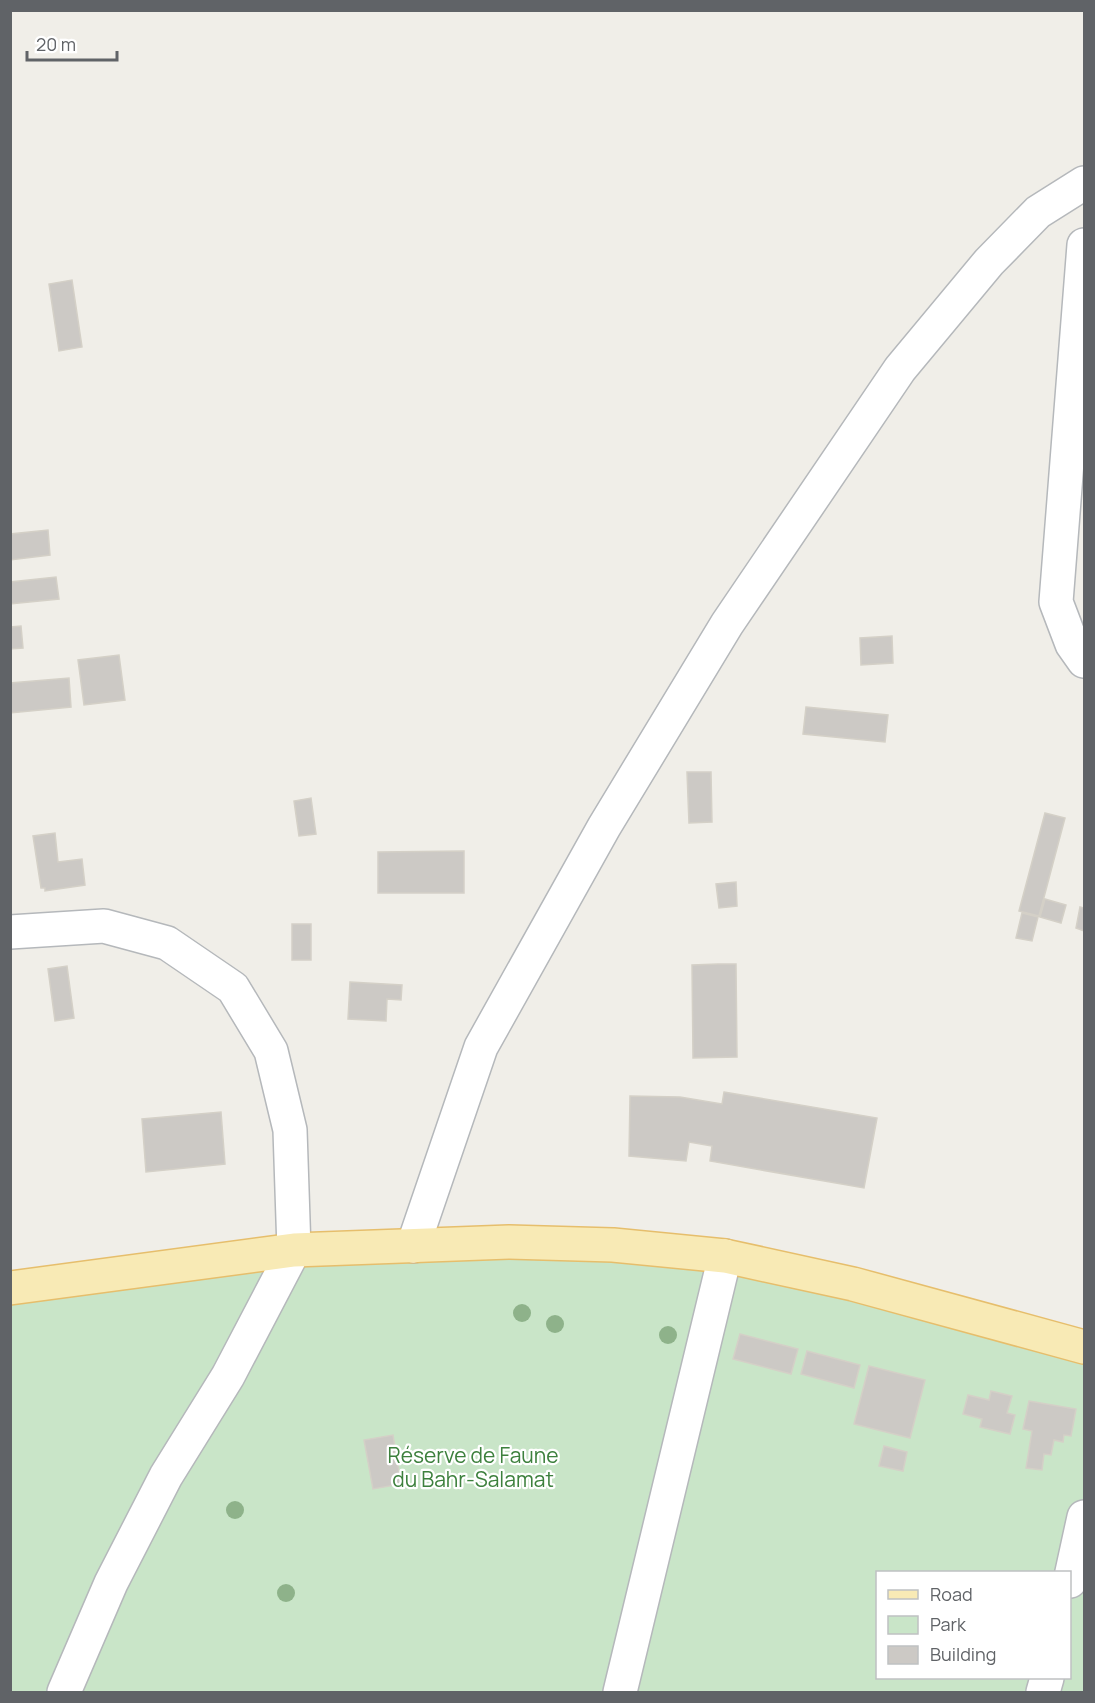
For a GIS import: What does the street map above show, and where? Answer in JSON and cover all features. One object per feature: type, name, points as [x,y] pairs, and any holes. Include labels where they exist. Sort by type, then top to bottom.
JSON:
[{"type":"main road","points":[[10,1288],[294,1250],[509,1242],[602,1245],[725,1256],[853,1284],[1084,1347]]},
{"type":"street","points":[[413,1246],[481,1047],[604,827],[727,624],[900,369],[989,262],[1038,212],[1084,183]]},
{"type":"street","points":[[1084,245],[1056,602],[1072,644],[1084,661]]},
{"type":"street","points":[[10,932],[104,926],[167,943],[233,988],[271,1051],[290,1130],[294,1250],[228,1376],[166,1476],[111,1583],[64,1692]]},
{"type":"street","points":[[620,1692],[725,1256]]},
{"type":"street","points":[[1071,1576],[1084,1517]]},
{"type":"green space","name":"Réserve de Faune du Bahr-Salamat","points":[[613,1245],[1084,1347],[1084,1692],[11,1692],[10,1288],[294,1250]]},
{"type":"building","points":[[72,280],[82,347],[59,351],[49,284]]},
{"type":"building","points":[[48,530],[50,555],[10,560],[10,534]]},
{"type":"building","points":[[56,577],[59,599],[10,604],[10,582]]},
{"type":"building","points":[[21,626],[23,648],[10,649],[10,627]]},
{"type":"building","points":[[892,636],[893,663],[861,665],[860,638]]},
{"type":"building","points":[[119,655],[125,700],[84,705],[78,660]]},
{"type":"building","points":[[69,678],[71,707],[10,713],[10,683]]},
{"type":"building","points":[[806,707],[888,715],[885,742],[803,734]]},
{"type":"building","points":[[687,772],[711,772],[712,822],[689,823]]},
{"type":"building","points":[[311,798],[316,834],[299,836],[294,801]]},
{"type":"building","points":[[1045,813],[1065,818],[1039,916],[1019,911]]},
{"type":"building","points":[[55,833],[58,862],[82,859],[85,885],[45,891],[45,888],[41,888],[33,836]]},
{"type":"building","points":[[464,851],[464,893],[378,893],[378,852]]},
{"type":"building","points":[[736,882],[737,906],[719,908],[716,884]]},
{"type":"building","points":[[1045,899],[1066,905],[1061,923],[1040,917]]},
{"type":"building","points":[[1080,907],[1084,908],[1084,931],[1076,928]]},
{"type":"building","points":[[1022,913],[1038,917],[1032,941],[1016,938]]},
{"type":"building","points":[[292,924],[311,924],[311,960],[292,960]]},
{"type":"building","points":[[736,964],[737,1057],[693,1058],[692,965]]},
{"type":"building","points":[[67,966],[74,1018],[55,1021],[48,969]]},
{"type":"building","points":[[350,982],[402,985],[401,1000],[387,999],[386,1021],[348,1019]]},
{"type":"building","points":[[724,1092],[877,1118],[864,1188],[710,1161],[712,1146],[689,1142],[686,1161],[629,1156],[630,1096],[680,1097],[722,1104]]},
{"type":"building","points":[[221,1112],[225,1164],[146,1172],[142,1119]]},
{"type":"building","points":[[740,1334],[798,1349],[791,1374],[733,1359]]},
{"type":"building","points":[[807,1351],[860,1365],[854,1388],[801,1374]]},
{"type":"building","points":[[869,1366],[925,1380],[910,1438],[854,1424]]},
{"type":"building","points":[[991,1391],[1012,1396],[1007,1413],[1015,1415],[1010,1434],[980,1427],[982,1419],[963,1414],[968,1395],[989,1400]]},
{"type":"building","points":[[1029,1401],[1076,1409],[1071,1436],[1064,1435],[1063,1442],[1054,1440],[1051,1455],[1044,1454],[1042,1470],[1026,1468],[1032,1431],[1023,1429]]},
{"type":"building","points":[[393,1435],[401,1484],[373,1489],[364,1440]]},
{"type":"building","points":[[884,1446],[907,1452],[903,1471],[879,1466]]}]
